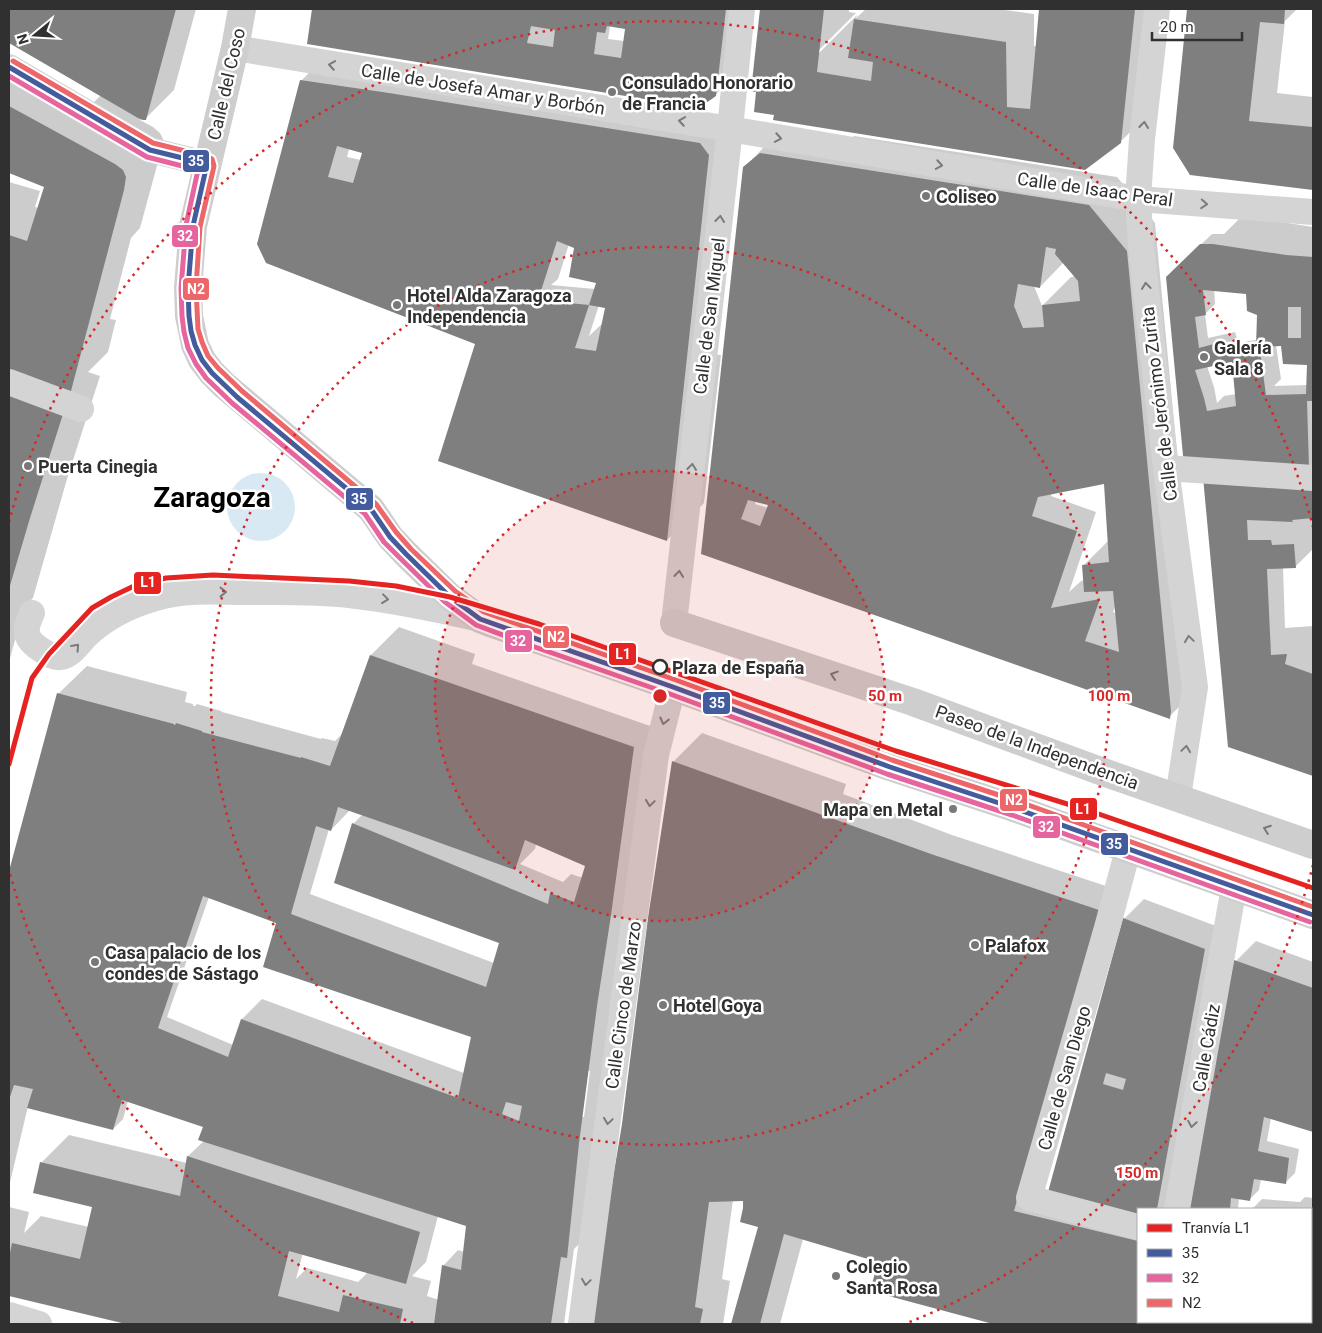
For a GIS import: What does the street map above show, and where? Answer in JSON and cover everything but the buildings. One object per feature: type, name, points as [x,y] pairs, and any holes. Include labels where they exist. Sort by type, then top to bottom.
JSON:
[{"type":"street","name":"Calle del Coso","points":[[242,9],[235,48],[193,226],[188,288],[189,316],[195,345],[202,360],[212,374],[371,509],[390,536],[406,554],[450,597],[480,619]]},
{"type":"street","name":"Calle de San Miguel","points":[[674,623],[742,9]]},
{"type":"street","name":"Calle de Jerónimo Zurita","points":[[1158,9],[1142,139],[1138,199],[1141,246],[1166,468],[1195,687],[1178,797]]},
{"type":"street","name":"Calle de Josefa Amar y Borbón","points":[[235,48],[730,129]]},
{"type":"street","points":[[9,67],[150,150],[207,164]]},
{"type":"street","name":"Calle de Isaac Peral","points":[[730,129],[1138,199],[1313,212]]},
{"type":"street","points":[[9,382],[81,409]]},
{"type":"street","points":[[1166,468],[1313,478]]},
{"type":"street","points":[[32,613],[27,631],[29,639],[35,646],[57,657],[70,653],[96,626],[115,615],[156,598],[175,593],[233,592],[347,595],[392,600],[480,619],[673,687],[890,767],[1014,808],[1313,915]]},
{"type":"street","name":"Paseo de la Independencia","points":[[674,623],[913,702],[1103,772],[1313,845]]},
{"type":"street","name":"Calle Cinco de Marzo","points":[[581,1324],[656,755],[673,687]]},
{"type":"street","name":"Calle de San Diego","points":[[1128,850],[1029,1198],[1137,1227]]},
{"type":"street","name":"Calle Cádiz","points":[[1177,1208],[1234,887]]},
{"type":"street","points":[[9,1315],[37,1324]]},
{"type":"water","points":[[268,473],[280,479],[289,488],[295,500],[293,520],[285,531],[268,541],[254,541],[237,531],[229,520],[227,500],[237,483],[248,475]]},
{"type":"tram line","name":"L1","points":[[9,764],[32,678],[49,654],[92,608],[111,597],[134,586],[166,578],[213,575],[349,581],[396,586],[450,597],[539,624],[896,751],[1090,811],[1313,888]]},
{"type":"transit line","name":"N2","points":[[13,61],[153,143],[212,159],[214,166],[200,227],[196,288],[198,329],[208,356],[242,391],[376,504],[411,549],[455,591],[484,612],[676,680],[892,760],[1017,801],[1313,907]]},
{"type":"transit line","name":"35","points":[[9,67],[150,150],[207,164],[193,226],[188,288],[191,331],[202,360],[212,373],[237,397],[371,509],[390,537],[406,554],[450,597],[480,619],[673,687],[890,767],[1014,808],[1313,915]]},
{"type":"transit line","name":"32","points":[[9,76],[147,157],[198,170],[186,225],[181,288],[184,332],[188,348],[196,364],[206,378],[232,403],[365,514],[384,542],[445,602],[476,625],[887,774],[1012,815],[1310,922]]},
{"type":"place","name":"Consulado Honorario de Francia","points":[[612,92]]},
{"type":"place","name":"Coliseo","points":[[926,196]]},
{"type":"place","name":"Hotel Alda Zaragoza Independencia","points":[[397,305]]},
{"type":"place","name":"Galería Sala 8","points":[[1204,357]]},
{"type":"place","name":"Puerta Cinegia","points":[[28,466]]},
{"type":"place","name":"Plaza de España","points":[[660,667]]},
{"type":"place","name":"Mapa en Metal","points":[[953,809]]},
{"type":"place","name":"Palafox","points":[[975,945]]},
{"type":"place","name":"Casa palacio de los condes de Sástago","points":[[95,962]]},
{"type":"place","name":"Hotel Goya","points":[[663,1005]]},
{"type":"place","name":"Colegio Santa Rosa","points":[[836,1276]]},
{"type":"district","name":"Zaragoza","points":[[212,497]]}]
